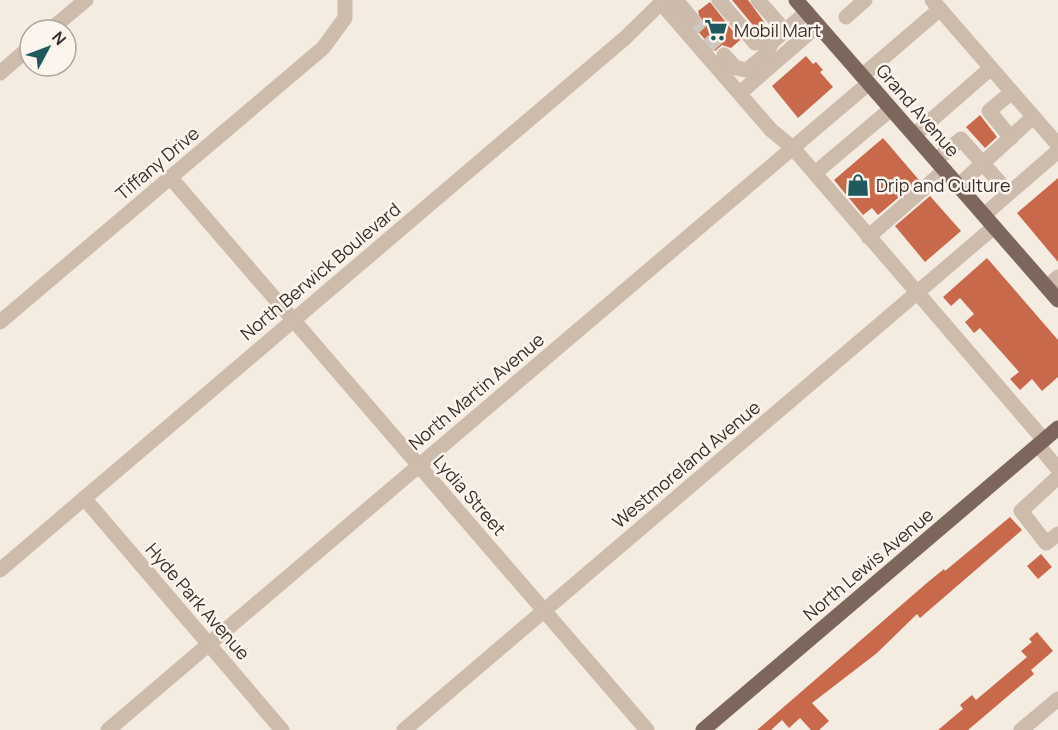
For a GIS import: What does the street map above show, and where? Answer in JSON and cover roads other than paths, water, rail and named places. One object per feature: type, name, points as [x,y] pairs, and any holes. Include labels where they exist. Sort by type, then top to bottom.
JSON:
[{"type":"main road","name":"Grand Avenue","points":[[796,0],[994,227],[1052,282],[1058,300]]},
{"type":"main road","name":"North Lewis Avenue","points":[[703,730],[1058,428]]},
{"type":"street","points":[[64,18],[86,0]]},
{"type":"street","name":"Tiffany Drive","points":[[0,322],[323,48],[337,32],[345,18],[345,0]]},
{"type":"street","points":[[719,0],[755,43],[779,36]]},
{"type":"street","points":[[758,0],[779,36]]},
{"type":"street","points":[[846,17],[865,0]]},
{"type":"street","points":[[667,1],[693,19]]},
{"type":"street","points":[[667,1],[771,130],[793,148],[917,293],[1041,443],[1058,469]]},
{"type":"street","name":"North Berwick Boulevard","points":[[0,570],[667,1]]},
{"type":"street","points":[[936,4],[1033,117],[1056,154],[984,215]]},
{"type":"street","name":"North Martin Avenue","points":[[108,730],[793,148],[866,80],[936,4]]},
{"type":"street","points":[[724,55],[736,68],[747,70],[765,56],[779,36],[807,12]]},
{"type":"street","points":[[740,93],[818,26]]},
{"type":"street","points":[[0,73],[18,57]]},
{"type":"street","points":[[914,135],[991,68]]},
{"type":"street","points":[[1011,138],[989,111],[1012,92]]},
{"type":"street","points":[[815,173],[891,109]]},
{"type":"street","points":[[958,186],[1033,117]]},
{"type":"street","points":[[868,237],[940,165],[961,139],[1009,193]]},
{"type":"street","name":"Lydia Street","points":[[170,177],[647,730]]},
{"type":"street","name":"Westmoreland Avenue","points":[[404,730],[994,227]]},
{"type":"street","points":[[1058,477],[1021,511],[1046,543],[1058,534]]},
{"type":"street","name":"Hyde Park Avenue","points":[[84,498],[282,730]]},
{"type":"street","points":[[1022,730],[1058,699]]},
{"type":"tunnel","points":[[692,19],[724,55]]},
{"type":"place","name":"Mobil Mart","points":[[716,30]]},
{"type":"place","name":"Drip and Culture","points":[[858,185]]}]
